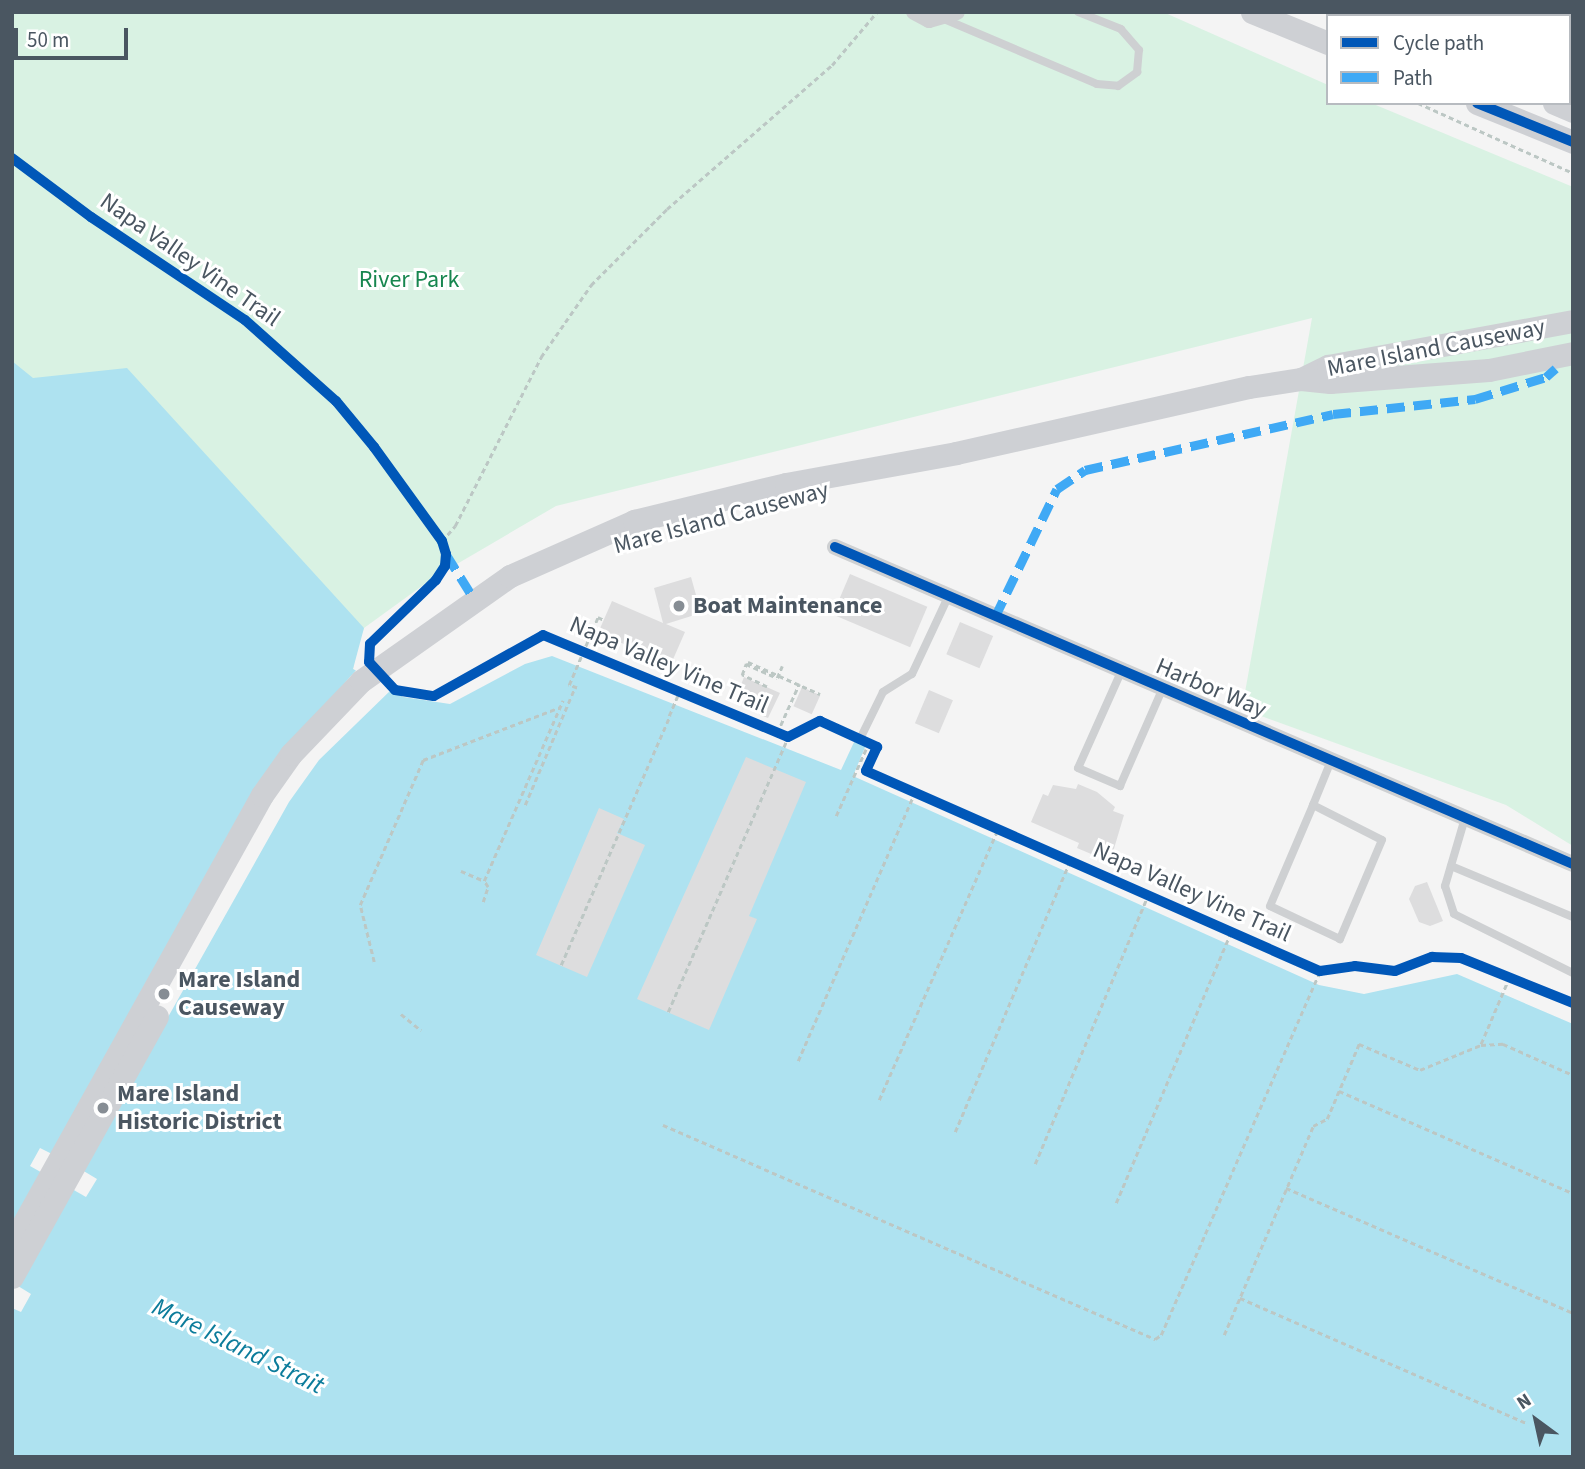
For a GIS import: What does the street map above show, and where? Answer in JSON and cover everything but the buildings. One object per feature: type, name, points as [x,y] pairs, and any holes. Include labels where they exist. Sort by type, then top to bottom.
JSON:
[{"type":"main road","points":[[1252,12],[1326,42]]},
{"type":"main road","points":[[1482,105],[1573,142]]},
{"type":"main road","name":"Mare Island Causeway","points":[[12,1244],[262,795],[324,715],[405,656],[518,589],[604,548],[674,526],[869,480],[956,453],[1301,379],[1328,366],[1573,321]]},
{"type":"main road","name":"Mare Island Causeway","points":[[1301,379],[1330,382],[1489,370],[1573,353]]},
{"type":"main road","name":"Mare Island Causeway","points":[[12,1277],[275,803],[336,725],[405,656]]},
{"type":"street","points":[[914,12],[929,20],[951,16]]},
{"type":"street","name":"Harbor Way","points":[[835,547],[1162,690],[1573,864]]},
{"type":"lane","points":[[951,16],[1097,84],[1118,86],[1136,72],[1139,50],[1121,29],[1078,12]]},
{"type":"lane","points":[[865,741],[883,692],[912,674],[948,597]]},
{"type":"lane","points":[[1121,672],[1078,768],[1120,786],[1162,690]]},
{"type":"lane","points":[[1312,804],[1382,840],[1340,939],[1270,906],[1312,804],[1331,761]]},
{"type":"lane","points":[[1465,818],[1445,886],[1454,914],[1573,973]]},
{"type":"lane","points":[[1451,866],[1573,917]]},
{"type":"path","points":[[442,541],[455,526],[541,357],[591,285],[667,209],[832,65],[877,12]]},
{"type":"path","points":[[1422,105],[1573,173]]},
{"type":"path","points":[[435,531],[446,554]]},
{"type":"path","points":[[525,805],[576,688],[569,685],[579,647],[598,617],[604,620]]},
{"type":"path","points":[[748,662],[778,676]]},
{"type":"path","points":[[767,687],[742,675],[746,664],[820,694]]},
{"type":"path","points":[[778,676],[782,666]]},
{"type":"path","points":[[668,1012],[775,769],[788,734],[799,684]]},
{"type":"path","points":[[667,723],[679,693]]},
{"type":"path","points":[[484,881],[563,700]]},
{"type":"path","points":[[374,962],[360,905],[424,760],[560,707]]},
{"type":"path","points":[[561,965],[670,716]]},
{"type":"path","points":[[836,816],[854,776],[865,741],[877,747],[866,771]]},
{"type":"path","points":[[903,787],[927,798]]},
{"type":"path","points":[[798,1061],[915,792]]},
{"type":"path","points":[[986,824],[1010,834]]},
{"type":"path","points":[[879,1100],[998,829]]},
{"type":"path","points":[[955,1132],[1070,861]]},
{"type":"path","points":[[461,872],[484,881],[488,887],[483,902]]},
{"type":"path","points":[[1035,1164],[1148,895]]},
{"type":"path","points":[[1116,1203],[1231,932]]},
{"type":"path","points":[[663,1125],[1155,1339],[1161,1335],[1325,970]]},
{"type":"path","points":[[1498,972],[1523,982]]},
{"type":"path","points":[[1481,1045],[1510,976]]},
{"type":"path","points":[[401,1014],[421,1030]]},
{"type":"path","points":[[1224,1335],[1313,1126],[1327,1119],[1359,1044],[1420,1070],[1481,1045],[1503,1044],[1573,1075]]},
{"type":"path","points":[[1339,1091],[1573,1193]]},
{"type":"path","points":[[1286,1188],[1573,1312]]},
{"type":"path","points":[[1240,1298],[1528,1424]]},
{"type":"green space","name":"River Park","points":[[12,12],[1163,12],[1326,84],[1326,105],[1376,105],[1573,187],[1573,846],[1506,805],[1242,709],[1312,318],[556,506],[433,578],[364,628],[357,648],[353,669],[403,697],[437,705],[361,883],[12,420]]},
{"type":"water","name":"Mare Island Strait","points":[[12,361],[33,378],[127,368],[364,628],[353,669],[403,697],[450,704],[525,664],[552,656],[841,770],[855,740],[866,745],[853,776],[1319,985],[1364,994],[1457,974],[1573,1024],[1573,1457],[12,1457]]},
{"type":"pier","name":"Mare Island Causeway","points":[[358,668],[393,688],[319,760],[289,802],[82,1170],[97,1179],[86,1197],[72,1189],[18,1286],[31,1294],[21,1312],[12,1308],[12,1236],[46,1175],[30,1166],[40,1148],[56,1156],[334,695]]},
{"type":"marked path","points":[[995,617],[1057,489],[1085,470],[1333,414],[1475,399],[1546,377],[1556,368]]},
{"type":"marked path","points":[[446,554],[474,599]]},
{"type":"cycle path","points":[[1482,105],[1573,142]]},
{"type":"cycle path","name":"Napa Valley Vine Trail","points":[[12,158],[91,217],[245,320],[336,401],[374,447],[442,541],[446,554],[445,566],[436,580],[370,644],[369,662],[395,690],[434,696],[543,635],[788,737],[820,721],[877,747],[866,771],[1320,971],[1355,966],[1395,971],[1432,957],[1461,958],[1573,1003]]},
{"type":"cycle path","points":[[835,547],[1573,864]]},
{"type":"place","name":"Boat Maintenance","points":[[679,606]]},
{"type":"place","name":"Mare Island Causeway","points":[[164,994]]},
{"type":"place","name":"Mare Island Historic District","points":[[103,1108]]}]
